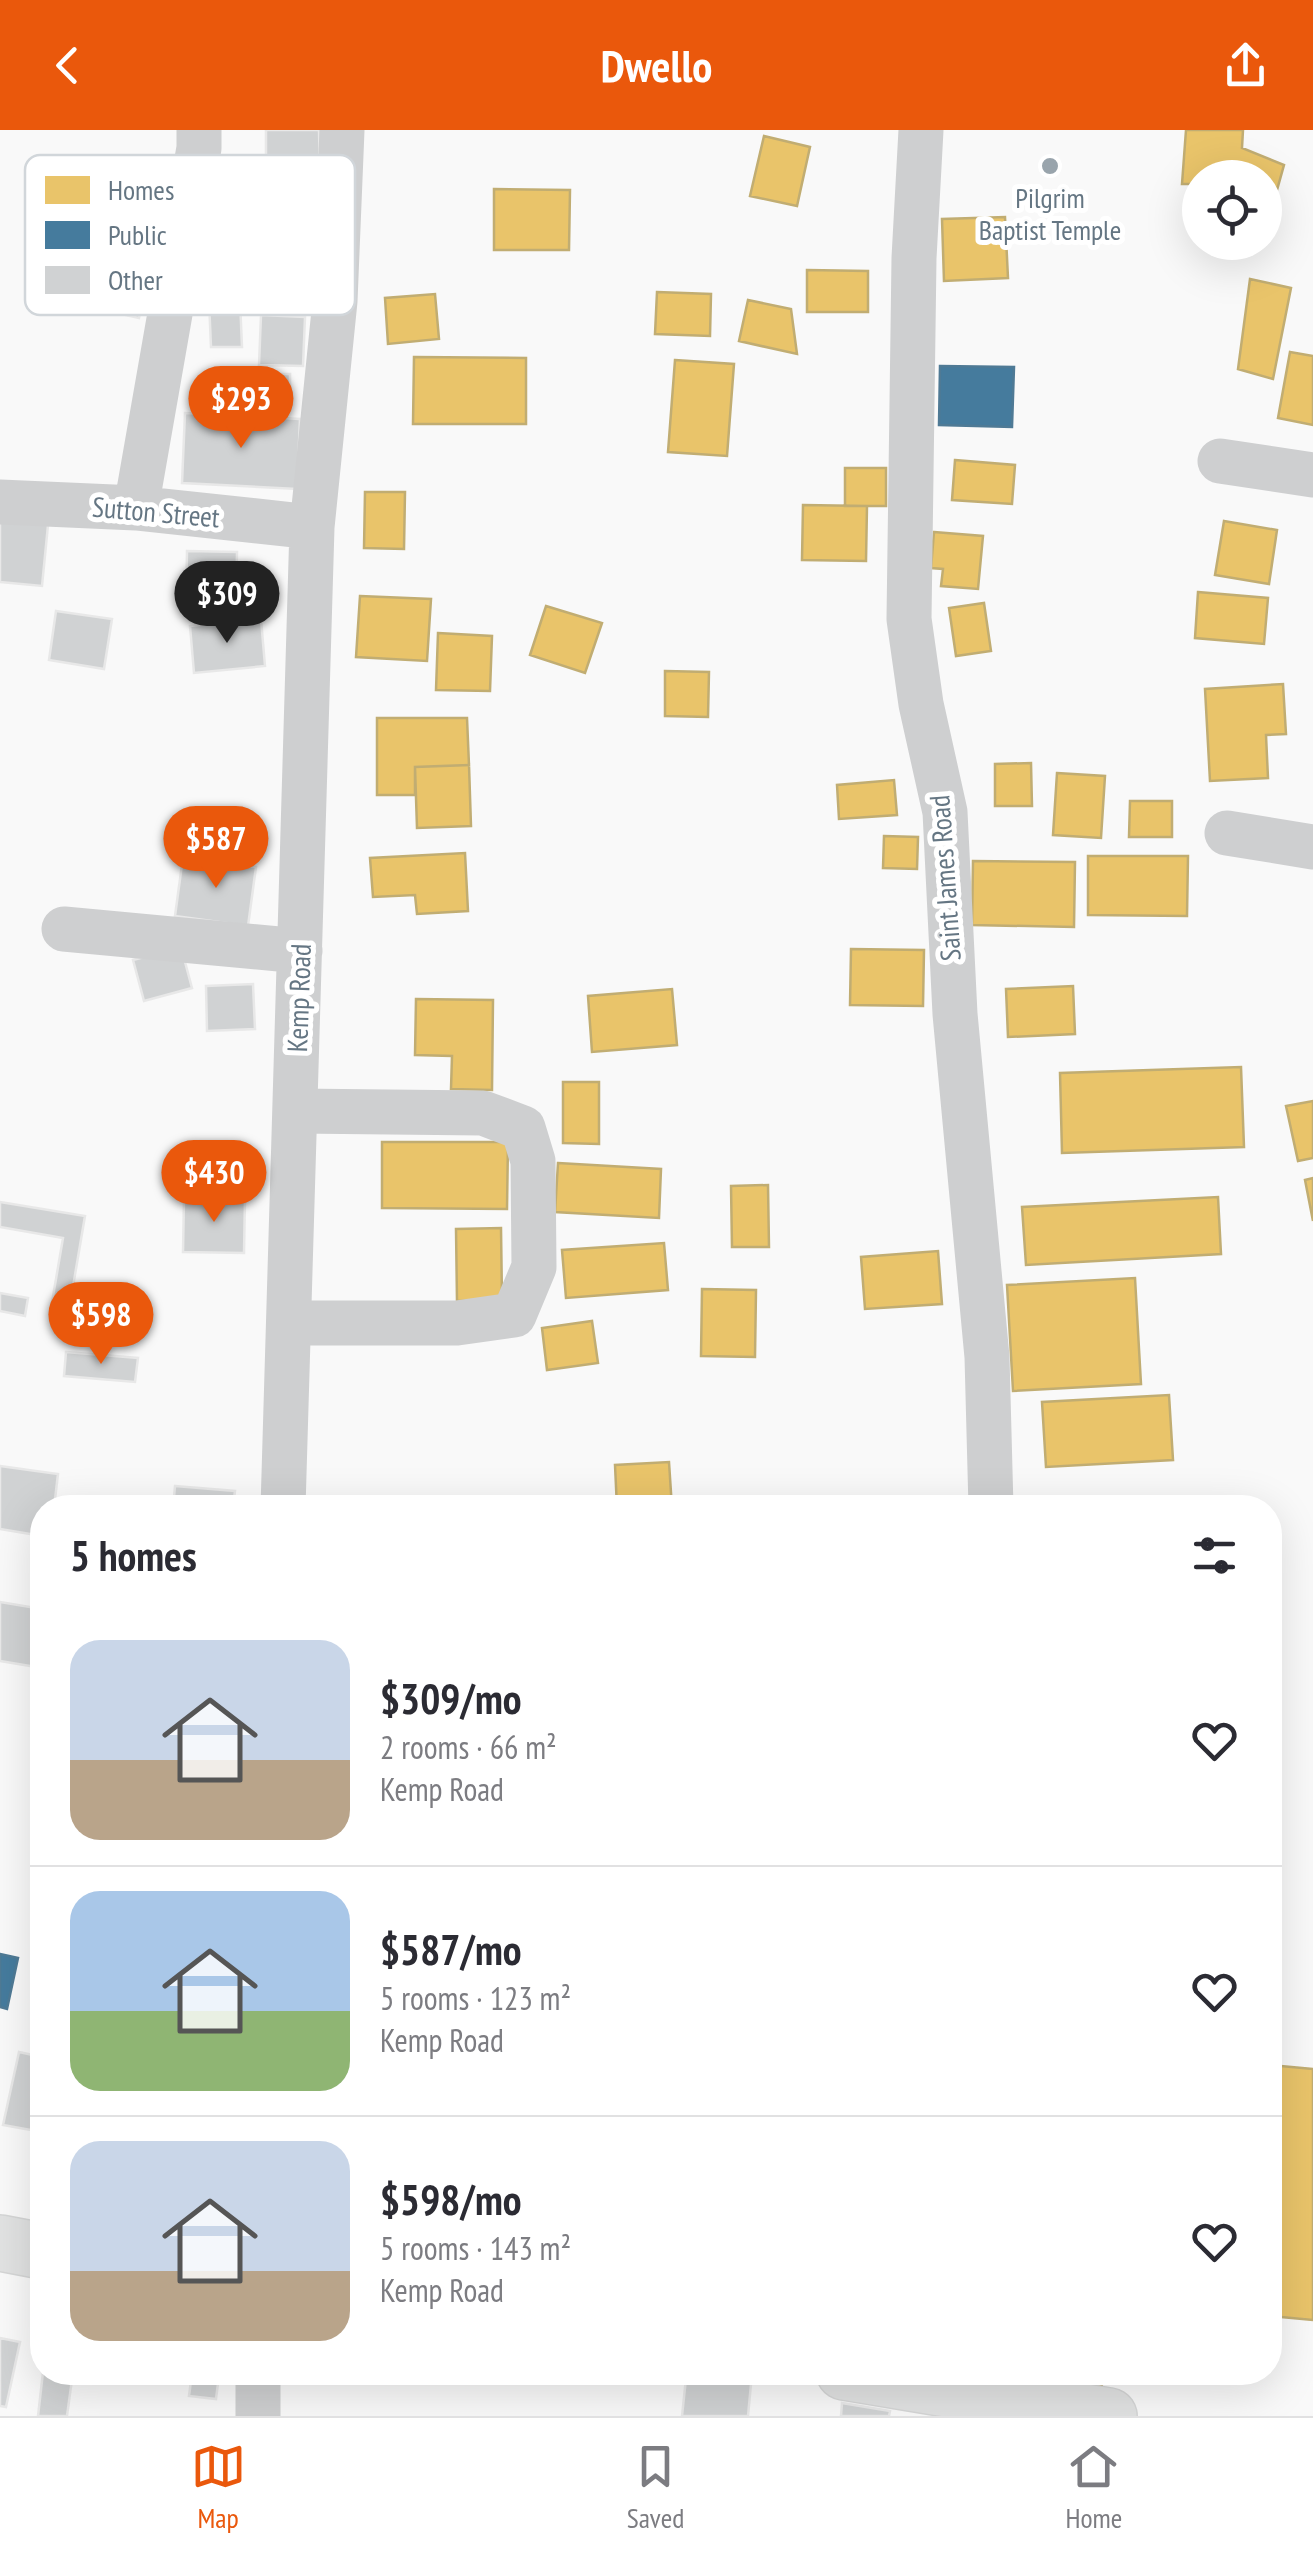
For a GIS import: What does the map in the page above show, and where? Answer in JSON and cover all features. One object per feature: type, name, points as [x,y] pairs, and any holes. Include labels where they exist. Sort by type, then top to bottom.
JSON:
[{"type":"highway","points":[[0,2243],[30,2249]]},
{"type":"highway","points":[[874,2385],[907,2399],[962,2385]]},
{"type":"highway","points":[[986,2385],[1110,2416]]},
{"type":"street","points":[[198,155],[199,130]]},
{"type":"street","name":"Kemp Road","points":[[341,155],[342,130]]},
{"type":"street","name":"Saint James Road","points":[[922,130],[914,258],[909,619],[920,704],[944,812],[955,1014],[987,1357],[991,1495]]},
{"type":"street","points":[[136,508],[170,315]]},
{"type":"street","name":"Kemp Road","points":[[282,1495],[312,527],[334,315]]},
{"type":"street","points":[[1220,461],[1313,475]]},
{"type":"street","name":"Sutton Street","points":[[0,502],[136,508],[312,527]]},
{"type":"street","points":[[1227,833],[1313,847]]},
{"type":"street","points":[[64,929],[300,951]]},
{"type":"street","points":[[288,1323],[457,1323],[514,1314],[534,1266],[533,1162],[522,1128],[483,1113],[296,1110]]},
{"type":"street","points":[[258,2385],[258,2416]]},
{"type":"building: Homes","points":[[1186,130],[1243,130],[1242,148],[1272,160],[1184,160]]},
{"type":"building: Homes","points":[[764,136],[810,147],[797,206],[750,196]]},
{"type":"building: Homes","points":[[494,189],[570,190],[569,250],[494,250]]},
{"type":"building: Homes","points":[[1005,217],[1008,278],[944,281],[942,219]]},
{"type":"building: Homes","points":[[807,270],[868,271],[868,312],[807,312]]},
{"type":"building: Homes","points":[[1250,279],[1291,288],[1273,379],[1238,369]]},
{"type":"building: Homes","points":[[657,292],[711,294],[710,336],[655,334]]},
{"type":"building: Homes","points":[[435,294],[439,339],[388,344],[385,298]]},
{"type":"building: Homes","points":[[748,300],[791,309],[797,354],[739,341]]},
{"type":"building: Homes","points":[[1290,352],[1313,356],[1313,425],[1278,418]]},
{"type":"building: Homes","points":[[414,357],[526,358],[526,424],[413,424]]},
{"type":"building: Homes","points":[[675,360],[734,364],[727,456],[668,452]]},
{"type":"building: Homes","points":[[955,460],[1015,465],[1012,504],[952,500]]},
{"type":"building: Homes","points":[[845,468],[886,468],[886,506],[845,506]]},
{"type":"building: Homes","points":[[365,492],[405,492],[404,549],[364,548]]},
{"type":"building: Homes","points":[[803,505],[867,506],[866,561],[802,560]]},
{"type":"building: Homes","points":[[1224,521],[1277,530],[1269,584],[1215,575]]},
{"type":"building: Homes","points":[[934,532],[983,536],[978,589],[941,586],[943,569],[931,568]]},
{"type":"building: Homes","points":[[1198,592],[1268,598],[1264,644],[1195,638]]},
{"type":"building: Homes","points":[[360,596],[431,599],[427,661],[356,657]]},
{"type":"building: Homes","points":[[984,603],[991,651],[956,656],[949,608]]},
{"type":"building: Homes","points":[[546,606],[602,623],[585,673],[530,655]]},
{"type":"building: Homes","points":[[438,633],[492,636],[490,691],[436,690]]},
{"type":"building: Homes","points":[[665,671],[709,672],[708,717],[665,716]]},
{"type":"building: Homes","points":[[1283,684],[1286,734],[1266,735],[1268,778],[1210,781],[1205,689]]},
{"type":"building: Homes","points":[[377,718],[467,718],[469,765],[415,767],[415,795],[377,795]]},
{"type":"building: Homes","points":[[1031,763],[1032,806],[995,806],[995,764]]},
{"type":"building: Homes","points":[[469,765],[471,826],[417,828],[415,767]]},
{"type":"building: Homes","points":[[1057,773],[1105,776],[1101,838],[1053,835]]},
{"type":"building: Homes","points":[[894,780],[897,815],[839,819],[837,785]]},
{"type":"building: Homes","points":[[1130,801],[1172,801],[1172,837],[1129,837]]},
{"type":"building: Homes","points":[[884,836],[918,837],[917,869],[883,868]]},
{"type":"building: Homes","points":[[465,853],[468,911],[417,914],[415,895],[373,897],[370,858]]},
{"type":"building: Homes","points":[[1088,856],[1188,856],[1187,916],[1088,915]]},
{"type":"building: Homes","points":[[973,861],[1075,862],[1074,927],[972,925]]},
{"type":"building: Homes","points":[[851,949],[924,950],[923,1006],[850,1005]]},
{"type":"building: Homes","points":[[1073,986],[1075,1034],[1008,1037],[1006,989]]},
{"type":"building: Homes","points":[[672,989],[677,1045],[592,1052],[588,996]]},
{"type":"building: Homes","points":[[416,999],[493,1000],[492,1090],[451,1089],[452,1056],[415,1055]]},
{"type":"building: Homes","points":[[1241,1067],[1244,1147],[1062,1153],[1060,1073]]},
{"type":"building: Homes","points":[[563,1082],[599,1082],[599,1144],[563,1143]]},
{"type":"building: Homes","points":[[1313,1101],[1313,1158],[1298,1161],[1286,1106]]},
{"type":"building: Homes","points":[[382,1142],[508,1142],[507,1209],[382,1208]]},
{"type":"building: Homes","points":[[558,1163],[661,1169],[659,1218],[555,1212]]},
{"type":"building: Homes","points":[[1313,1178],[1313,1221],[1305,1180]]},
{"type":"building: Homes","points":[[768,1185],[769,1247],[732,1247],[731,1186]]},
{"type":"building: Homes","points":[[1218,1197],[1221,1254],[1026,1265],[1022,1207]]},
{"type":"building: Homes","points":[[501,1228],[502,1300],[457,1301],[456,1229]]},
{"type":"building: Homes","points":[[664,1243],[668,1290],[566,1298],[562,1250]]},
{"type":"building: Homes","points":[[938,1251],[942,1304],[865,1309],[861,1257]]},
{"type":"building: Homes","points":[[1135,1278],[1141,1384],[1013,1391],[1007,1285]]},
{"type":"building: Homes","points":[[702,1289],[756,1290],[755,1357],[701,1356]]},
{"type":"building: Homes","points":[[592,1321],[598,1363],[547,1370],[542,1328]]},
{"type":"building: Homes","points":[[1169,1395],[1173,1460],[1046,1467],[1042,1402]]},
{"type":"building: Homes","points":[[669,1462],[671,1495],[616,1495],[615,1465]]},
{"type":"building: Homes","points":[[1282,2066],[1313,2069],[1313,2320],[1282,2317]]},
{"type":"building: Homes","points":[[1065,2385],[1102,2385],[1101,2391]]},
{"type":"building: Public","points":[[940,366],[1014,367],[1012,427],[939,425]]},
{"type":"building: Public","points":[[0,1954],[18,1958],[7,2009],[0,2007]]},
{"type":"building: Other","points":[[266,130],[319,130],[320,155],[266,155]]},
{"type":"building: Other","points":[[210,315],[241,315],[242,347],[211,347]]},
{"type":"building: Other","points":[[261,315],[305,317],[303,366],[259,365]]},
{"type":"building: Other","points":[[237,374],[290,374],[290,403],[239,407]]},
{"type":"building: Other","points":[[185,413],[300,419],[297,489],[182,483]]},
{"type":"building: Other","points":[[0,520],[48,525],[42,586],[0,582]]},
{"type":"building: Other","points":[[187,551],[237,552],[236,605],[186,604]]},
{"type":"building: Other","points":[[56,611],[112,619],[104,669],[49,660]]},
{"type":"building: Other","points":[[261,619],[265,666],[194,673],[190,626]]},
{"type":"building: Other","points":[[183,857],[256,867],[248,926],[175,916]]},
{"type":"building: Other","points":[[181,947],[192,988],[144,1001],[133,960]]},
{"type":"building: Other","points":[[253,984],[255,1029],[207,1031],[206,986]]},
{"type":"building: Other","points":[[184,1197],[245,1198],[244,1253],[183,1252]]},
{"type":"building: Other","points":[[0,1202],[85,1216],[68,1316],[50,1314],[63,1238],[0,1227]]},
{"type":"building: Other","points":[[0,1293],[28,1298],[25,1316],[0,1311]]},
{"type":"building: Other","points":[[66,1352],[138,1358],[135,1382],[64,1376]]},
{"type":"building: Other","points":[[0,1466],[58,1474],[56,1495],[30,1495],[30,1534],[0,1529]]},
{"type":"building: Other","points":[[175,1486],[235,1491],[235,1495],[174,1495]]},
{"type":"building: Other","points":[[0,1602],[30,1607],[30,1666],[0,1661]]},
{"type":"building: Other","points":[[19,2052],[30,2054],[30,2130],[3,2125]]},
{"type":"building: Other","points":[[0,2338],[20,2342],[6,2407],[0,2406]]},
{"type":"building: Other","points":[[42,2385],[71,2385],[67,2416],[38,2416]]},
{"type":"building: Other","points":[[190,2385],[218,2385],[216,2399],[189,2396]]},
{"type":"building: Other","points":[[685,2385],[751,2385],[748,2416],[682,2416]]},
{"type":"building: Other","points":[[842,2403],[890,2411],[889,2416],[841,2416]]},
{"type":"place","name":"Pilgrim Baptist Temple","points":[[1050,166]]}]
